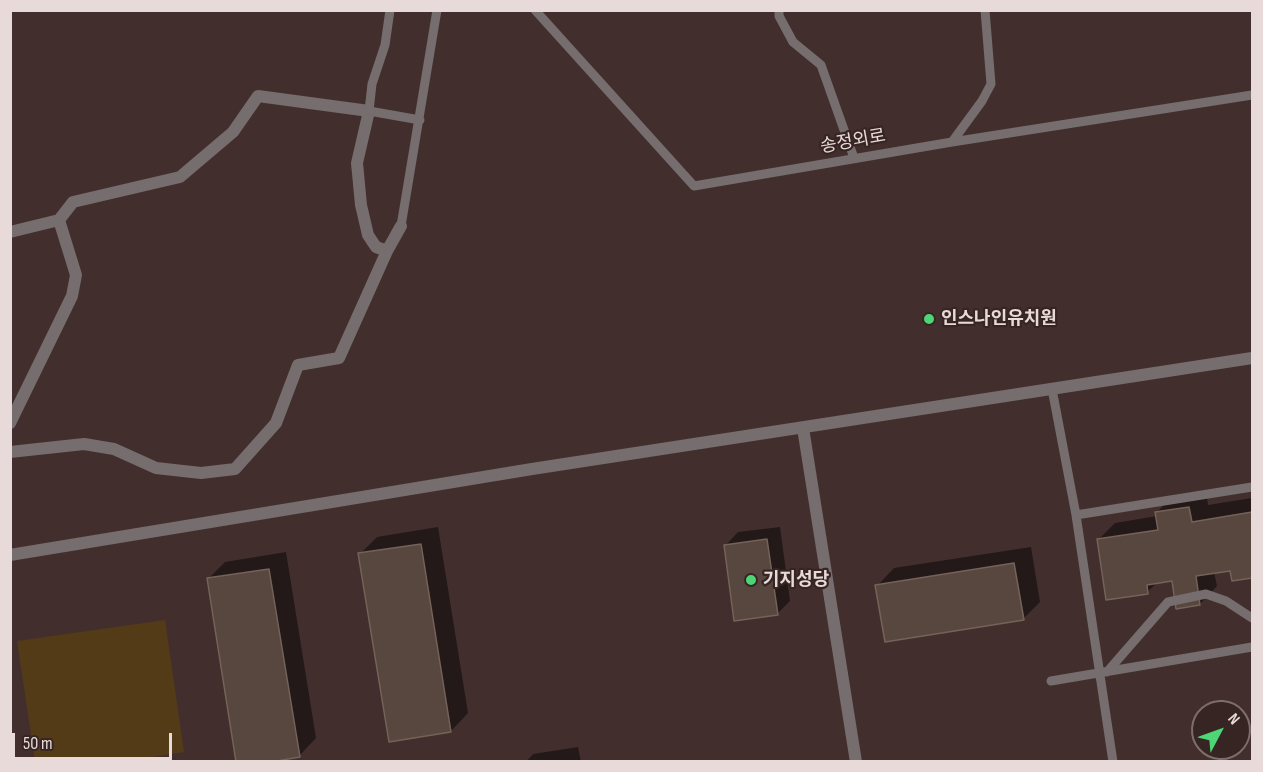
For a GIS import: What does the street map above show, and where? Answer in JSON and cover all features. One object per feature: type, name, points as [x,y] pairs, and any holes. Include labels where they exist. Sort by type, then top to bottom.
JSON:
[{"type":"street","points":[[10,232],[58,220],[73,202],[180,177],[233,132],[258,96],[369,111],[357,163],[361,206],[368,235],[376,247],[387,251]]},
{"type":"street","points":[[10,423],[72,296],[76,275],[58,220]]},
{"type":"street","points":[[10,452],[84,444],[114,449],[156,468],[201,473],[235,469],[276,423],[298,365],[339,358],[387,251],[401,226]]},
{"type":"street","points":[[10,555],[532,469],[1252,358]]},
{"type":"street","points":[[803,428],[856,762]]},
{"type":"lane","points":[[390,10],[385,45],[372,84],[369,111],[420,120]]},
{"type":"lane","points":[[401,226],[437,10]]},
{"type":"lane","name":"송정외로","points":[[535,10],[694,186],[1252,94]]},
{"type":"lane","points":[[779,10],[779,16],[794,42],[821,65],[854,158]]},
{"type":"lane","points":[[952,142],[982,101],[991,84],[985,10]]},
{"type":"lane","points":[[1052,389],[1103,672],[1113,762]]},
{"type":"lane","points":[[1076,515],[1252,487]]},
{"type":"lane","points":[[1103,672],[1168,602],[1206,594],[1226,601],[1252,618]]},
{"type":"lane","points":[[1051,681],[1252,647]]},
{"type":"shaded area","points":[[165,620],[184,752],[121,762],[35,761],[17,641]]},
{"type":"building","points":[[1189,507],[1192,522],[1252,512],[1252,578],[1232,581],[1230,571],[1196,576],[1200,605],[1176,609],[1172,581],[1147,585],[1148,594],[1106,600],[1097,539],[1158,530],[1155,512]]},
{"type":"building","name":"기지성당","points":[[767,539],[778,615],[734,621],[724,545]]},
{"type":"building","points":[[421,544],[451,732],[389,742],[358,553]]},
{"type":"building","points":[[1014,563],[1024,620],[885,642],[875,585]]},
{"type":"building","points":[[269,569],[300,757],[271,762],[236,762],[207,578]]},
{"type":"place","name":"인스나인유치원","points":[[929,319]]},
{"type":"place","name":"기지성당","points":[[751,580]]}]
